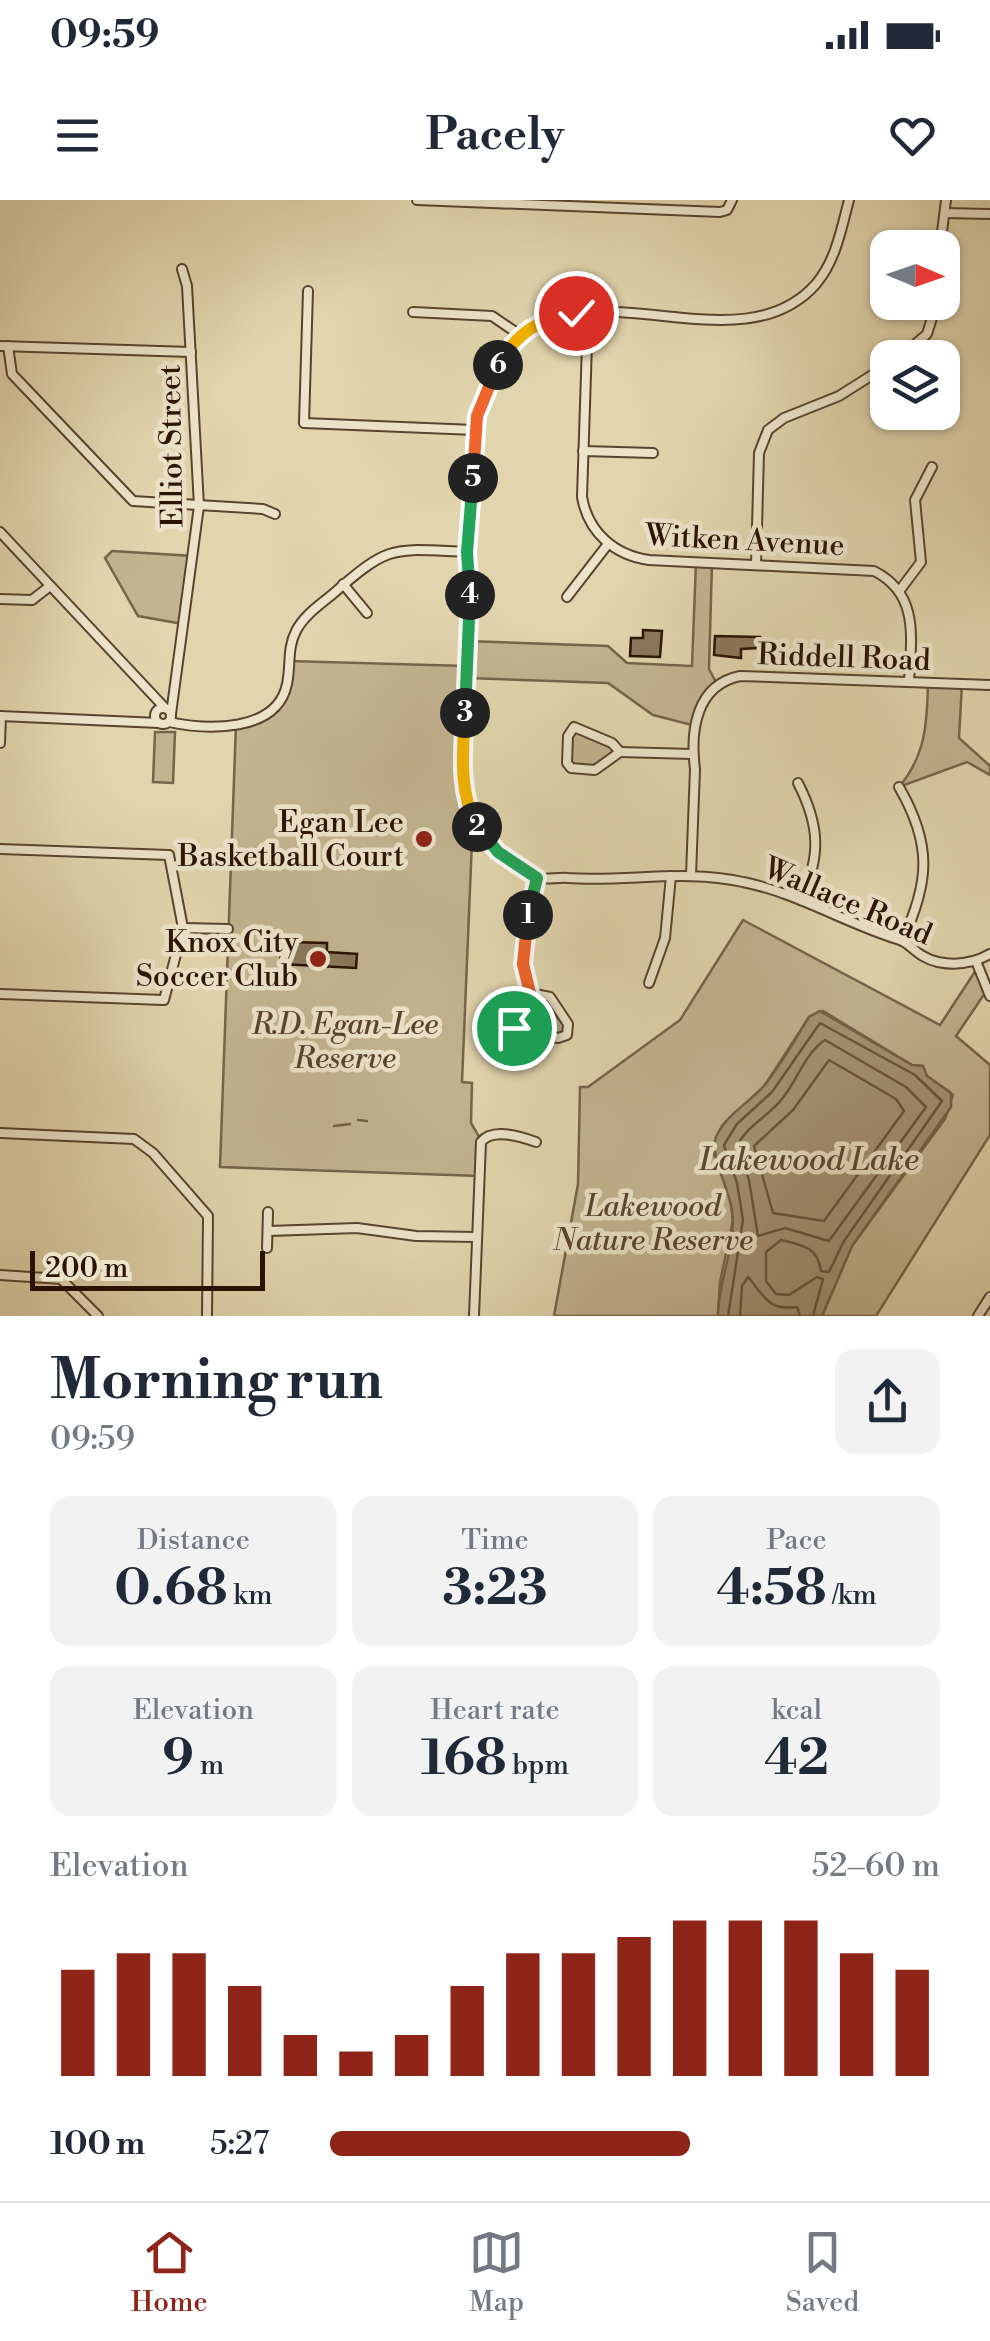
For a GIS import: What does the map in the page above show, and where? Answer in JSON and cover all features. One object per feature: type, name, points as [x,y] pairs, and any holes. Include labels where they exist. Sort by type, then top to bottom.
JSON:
[{"type":"street","points":[[417,200],[720,212],[729,208],[732,200]]},
{"type":"street","points":[[530,993],[524,981],[523,952],[537,878],[490,844],[474,821],[464,793],[461,748],[470,574],[467,552],[471,537],[475,430],[484,394],[520,335],[548,318],[588,312],[742,318],[780,310],[805,294],[828,267],[849,200]]},
{"type":"street","points":[[943,230],[946,200]]},
{"type":"street","points":[[945,213],[990,214]]},
{"type":"street","name":"Elliot Street","points":[[164,715],[175,681],[199,506],[188,286],[182,269]]},
{"type":"street","points":[[308,292],[304,424],[475,430]]},
{"type":"street","points":[[412,312],[492,316],[520,335]]},
{"type":"street","name":"Witken Avenue","points":[[588,312],[584,506],[596,531],[608,544],[627,555],[649,560],[868,570],[886,577],[900,590]]},
{"type":"street","points":[[191,352],[4,346],[10,371],[130,500],[140,504],[263,509],[274,514]]},
{"type":"street","points":[[756,564],[760,453],[768,430],[784,418],[839,396],[870,376]]},
{"type":"street","points":[[584,451],[652,453]]},
{"type":"street","points":[[910,682],[911,617],[900,590],[921,562],[915,500],[932,467]]},
{"type":"street","points":[[0,532],[152,694],[164,715]]},
{"type":"street","points":[[566,597],[608,544]]},
{"type":"street","points":[[0,743],[1,719],[134,721],[164,715],[200,723],[246,723],[273,711],[288,684],[295,632],[308,614],[370,561],[391,552],[467,552]]},
{"type":"street","points":[[343,584],[366,613]]},
{"type":"street","points":[[0,600],[32,600],[50,586]]},
{"type":"street","name":"Riddell Road","points":[[691,875],[695,769],[692,754],[701,703],[713,687],[740,676],[990,685]]},
{"type":"street","points":[[152,694],[164,692],[175,681]]},
{"type":"street","points":[[620,752],[612,743],[582,728],[569,732],[567,764],[574,770],[595,770],[620,752],[692,754]]},
{"type":"street","points":[[798,784],[813,814],[817,840],[815,862],[801,900]]},
{"type":"street","points":[[899,787],[920,830],[924,863],[920,898],[902,941]]},
{"type":"street","points":[[0,849],[170,855],[182,928],[164,1000],[0,994]]},
{"type":"street","name":"Wallace Road","points":[[537,878],[691,875],[746,882],[801,900],[884,938],[902,941],[912,952],[939,962],[976,961]]},
{"type":"street","points":[[649,984],[665,938],[671,876]]},
{"type":"street","points":[[182,928],[228,929]]},
{"type":"street","points":[[990,954],[976,961],[990,996]]},
{"type":"street","points":[[530,993],[550,997],[568,1024],[567,1035],[524,1034],[516,1030],[515,1020],[530,993]]},
{"type":"street","points":[[0,1134],[129,1138],[149,1148],[208,1216],[207,1316]]},
{"type":"street","points":[[474,1316],[482,1140],[490,1135],[519,1136],[536,1142]]},
{"type":"street","points":[[267,1248],[268,1212]]},
{"type":"street","points":[[268,1231],[357,1228],[476,1237]]},
{"type":"street","points":[[0,1274],[61,1279],[98,1316]]},
{"type":"street","points":[[978,1316],[990,1297]]},
{"type":"green space","points":[[112,551],[193,556],[183,624],[138,616],[105,558]]},
{"type":"green space","name":"R.D. Egan-Lee Reserve","points":[[696,562],[712,563],[709,669],[717,684],[707,694],[696,726],[653,715],[608,683],[467,678],[461,748],[479,830],[472,841],[462,1082],[472,1083],[471,1123],[481,1140],[479,1176],[220,1167],[236,724],[261,716],[276,704],[289,661],[466,666],[467,641],[608,646],[627,663],[692,666]]},
{"type":"green space","points":[[928,683],[962,684],[959,738],[990,766],[990,775],[967,762],[899,787],[920,751]]},
{"type":"green space","points":[[571,729],[619,749],[595,770],[568,766]]},
{"type":"green space","points":[[155,732],[175,732],[173,783],[153,782]]},
{"type":"green space","name":"Lakewood Nature Reserve","points":[[743,920],[940,1025],[978,967],[987,990],[956,1036],[990,1065],[990,1135],[876,1316],[822,1316],[852,1246],[945,1119],[953,1095],[927,1076],[922,1066],[912,1065],[823,1011],[809,1017],[765,1085],[722,1126],[714,1155],[728,1185],[733,1220],[720,1282],[718,1316],[554,1316],[578,1184],[580,1087],[588,1087],[680,1020]]},
{"type":"green space","points":[[530,993],[547,994],[568,1024],[565,1037],[521,1034],[515,1020]]},
{"type":"water","name":"Lakewood Lake","points":[[820,1011],[912,1065],[923,1066],[927,1076],[951,1093],[951,1107],[852,1246],[822,1316],[718,1316],[733,1223],[715,1153],[716,1137],[725,1122],[769,1079],[809,1017]]},
{"type":"building","points":[[643,630],[662,631],[660,657],[630,656],[631,638],[643,638]]},
{"type":"building","points":[[715,636],[760,637],[759,648],[741,649],[741,658],[714,655]]},
{"type":"building","name":"Knox City Soccer Club","points":[[327,943],[327,952],[357,954],[356,968],[280,964],[281,944]]},
{"type":"waterway","points":[[358,1120],[367,1121]]},
{"type":"waterway","points":[[334,1126],[350,1124]]},
{"type":"place","name":"Egan Lee Basketball Court","points":[[424,839]]},
{"type":"place","name":"Knox City Soccer Club","points":[[318,959]]},
{"type":"route","points":[[514,1028],[530,993],[524,981],[523,952],[537,878],[498,852],[479,830],[466,800],[461,751],[475,430],[484,394],[513,342],[541,322],[576,313]]}]
